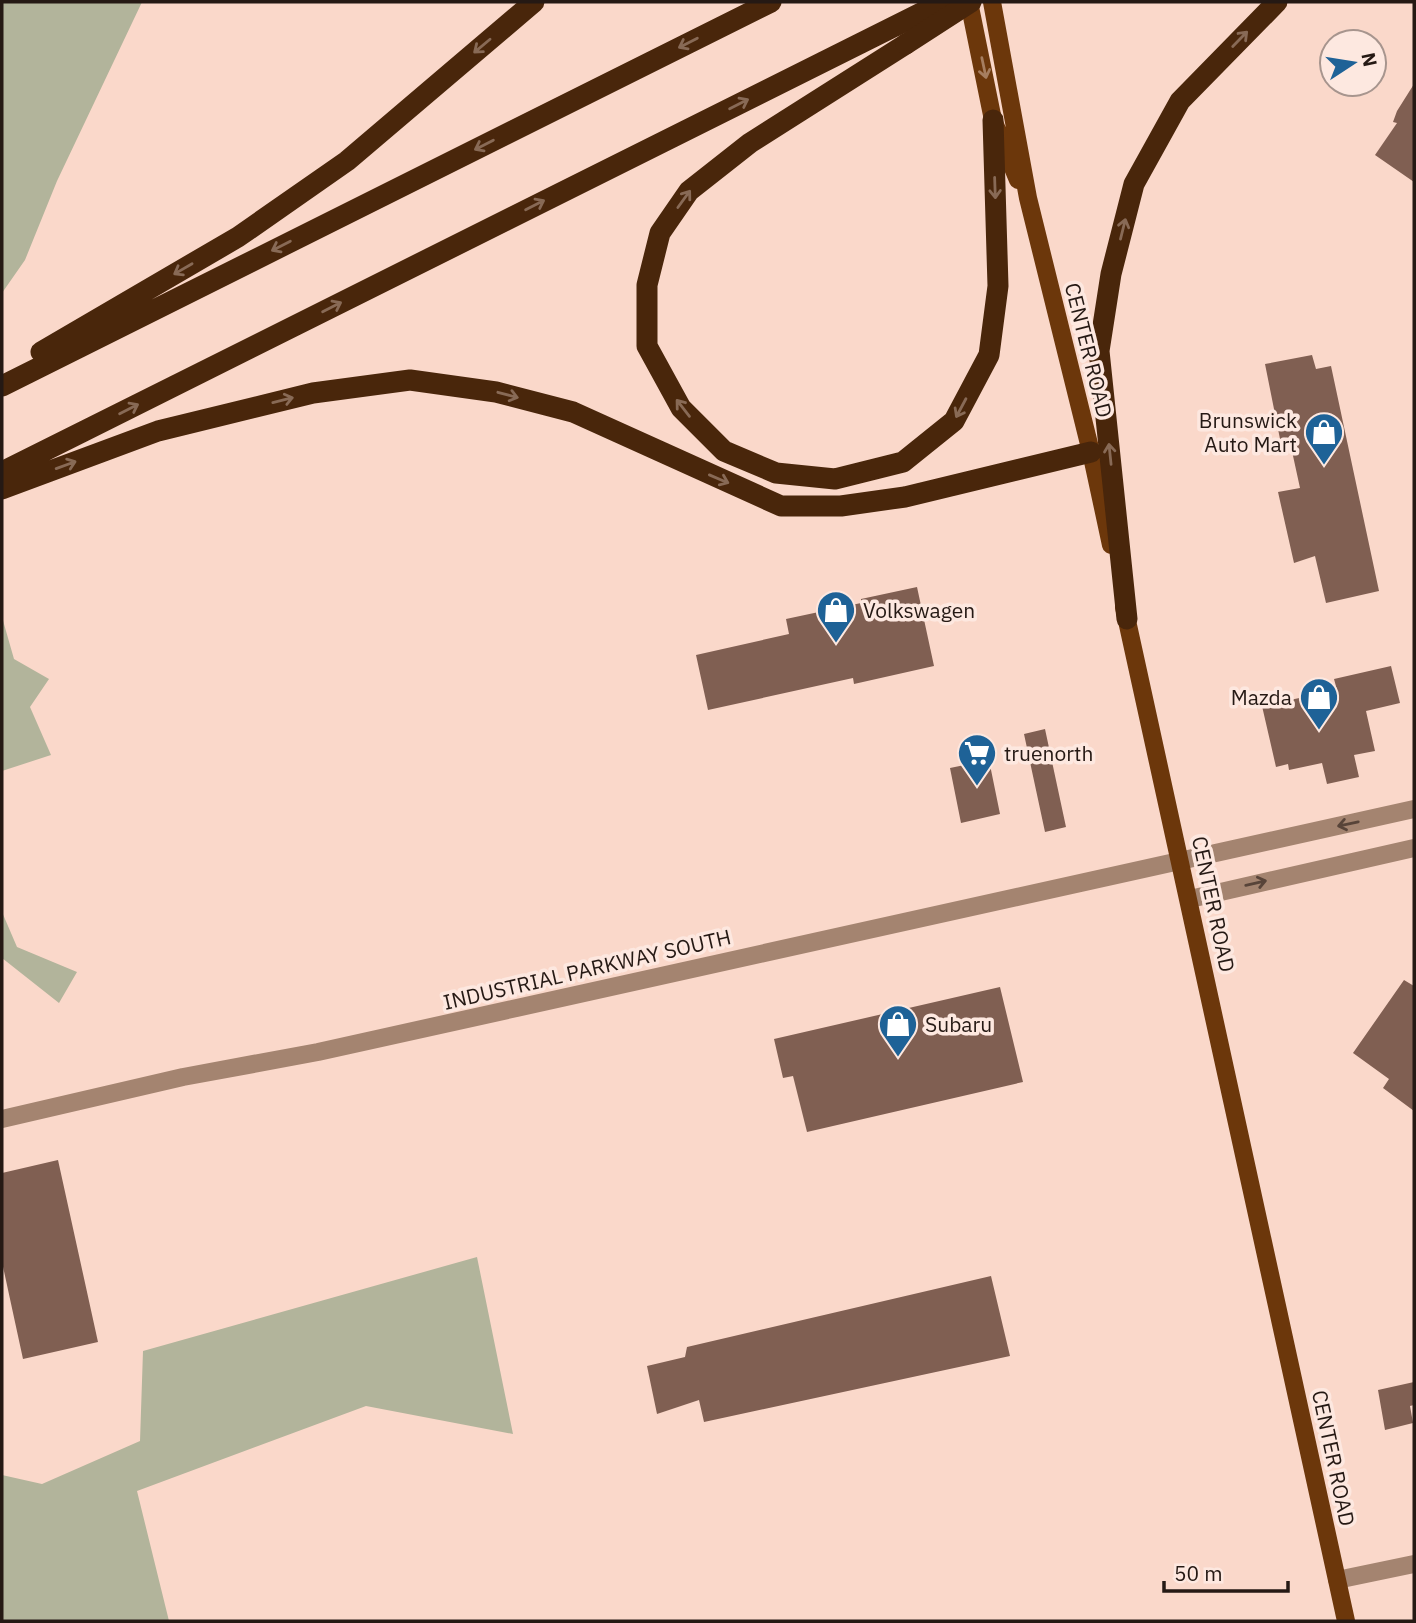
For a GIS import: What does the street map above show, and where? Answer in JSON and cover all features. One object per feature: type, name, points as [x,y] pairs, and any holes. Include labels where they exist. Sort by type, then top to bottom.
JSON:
[{"type":"highway","points":[[2,375],[238,237],[326,176],[534,2]]},
{"type":"highway","points":[[2,386],[771,2]]},
{"type":"highway","points":[[2,472],[943,2]]},
{"type":"highway","points":[[970,2],[750,143],[689,191],[660,233],[647,285],[648,345],[681,408],[724,451],[776,473],[835,479],[903,462],[954,421],[989,355],[998,285],[993,120]]},
{"type":"highway","points":[[1127,619],[1099,351],[1111,274],[1134,184],[1180,101],[1277,2]]},
{"type":"highway","points":[[2,489],[158,431],[313,393],[410,380],[496,392],[573,412],[782,506],[841,506],[905,497],[1091,452]]},
{"type":"main road","name":"CENTER ROAD","points":[[970,2],[993,120],[1012,169],[1028,198]]},
{"type":"main road","name":"CENTER ROAD","points":[[992,2],[1028,198],[1091,452],[1346,1621]]},
{"type":"street","name":"INDUSTRIAL PARKWAY SOUTH","points":[[2,1119],[183,1077],[318,1052],[1414,809]]},
{"type":"street","points":[[1190,899],[1414,848]]},
{"type":"street","points":[[1337,1580],[1414,1564]]},
{"type":"green space","points":[[2,2],[142,2],[57,181],[25,260],[2,293]]},
{"type":"green space","points":[[2,617],[14,659],[49,679],[30,707],[51,755],[2,771]]},
{"type":"green space","points":[[2,912],[17,947],[77,972],[59,1003],[2,958]]},
{"type":"green space","points":[[477,1257],[513,1434],[366,1406],[137,1491],[169,1621],[2,1621],[2,1475],[42,1484],[140,1441],[143,1351]]},
{"type":"building","points":[[1414,84],[1414,182],[1375,155],[1397,123],[1393,122],[1397,111]]},
{"type":"building","name":"Brunswick Auto Mart","points":[[1312,355],[1316,369],[1331,366],[1379,591],[1326,603],[1315,556],[1294,563],[1278,492],[1300,488],[1290,442],[1281,444],[1265,364]]},
{"type":"building","name":"Volkswagen","points":[[917,587],[934,666],[854,684],[853,678],[708,710],[696,655],[789,634],[786,619],[861,603],[861,599]]},
{"type":"building","name":"Mazda","points":[[1391,666],[1400,703],[1366,711],[1375,751],[1354,755],[1359,777],[1327,784],[1322,763],[1289,770],[1288,764],[1276,767],[1262,706],[1337,690],[1334,679]]},
{"type":"building","points":[[1045,729],[1066,827],[1045,832],[1024,734]]},
{"type":"building","points":[[989,760],[1000,814],[961,823],[950,768]]},
{"type":"building","points":[[1404,980],[1414,986],[1414,1111],[1383,1088],[1389,1079],[1353,1053]]},
{"type":"building","name":"Subaru","points":[[1000,987],[1023,1082],[807,1132],[793,1076],[783,1078],[774,1039]]},
{"type":"building","points":[[58,1160],[98,1342],[23,1359],[2,1262],[2,1173]]},
{"type":"building","points":[[991,1276],[1010,1356],[704,1422],[699,1400],[657,1414],[647,1366],[685,1357],[687,1347]]},
{"type":"building","points":[[1414,1382],[1414,1405],[1410,1406],[1413,1423],[1385,1430],[1378,1390]]},
{"type":"place","name":"Brunswick Auto Mart","points":[[1324,466]]},
{"type":"place","name":"Volkswagen","points":[[836,644]]},
{"type":"place","name":"Mazda","points":[[1319,731]]},
{"type":"place","name":"truenorth","points":[[977,787]]},
{"type":"place","name":"Subaru","points":[[898,1058]]}]
